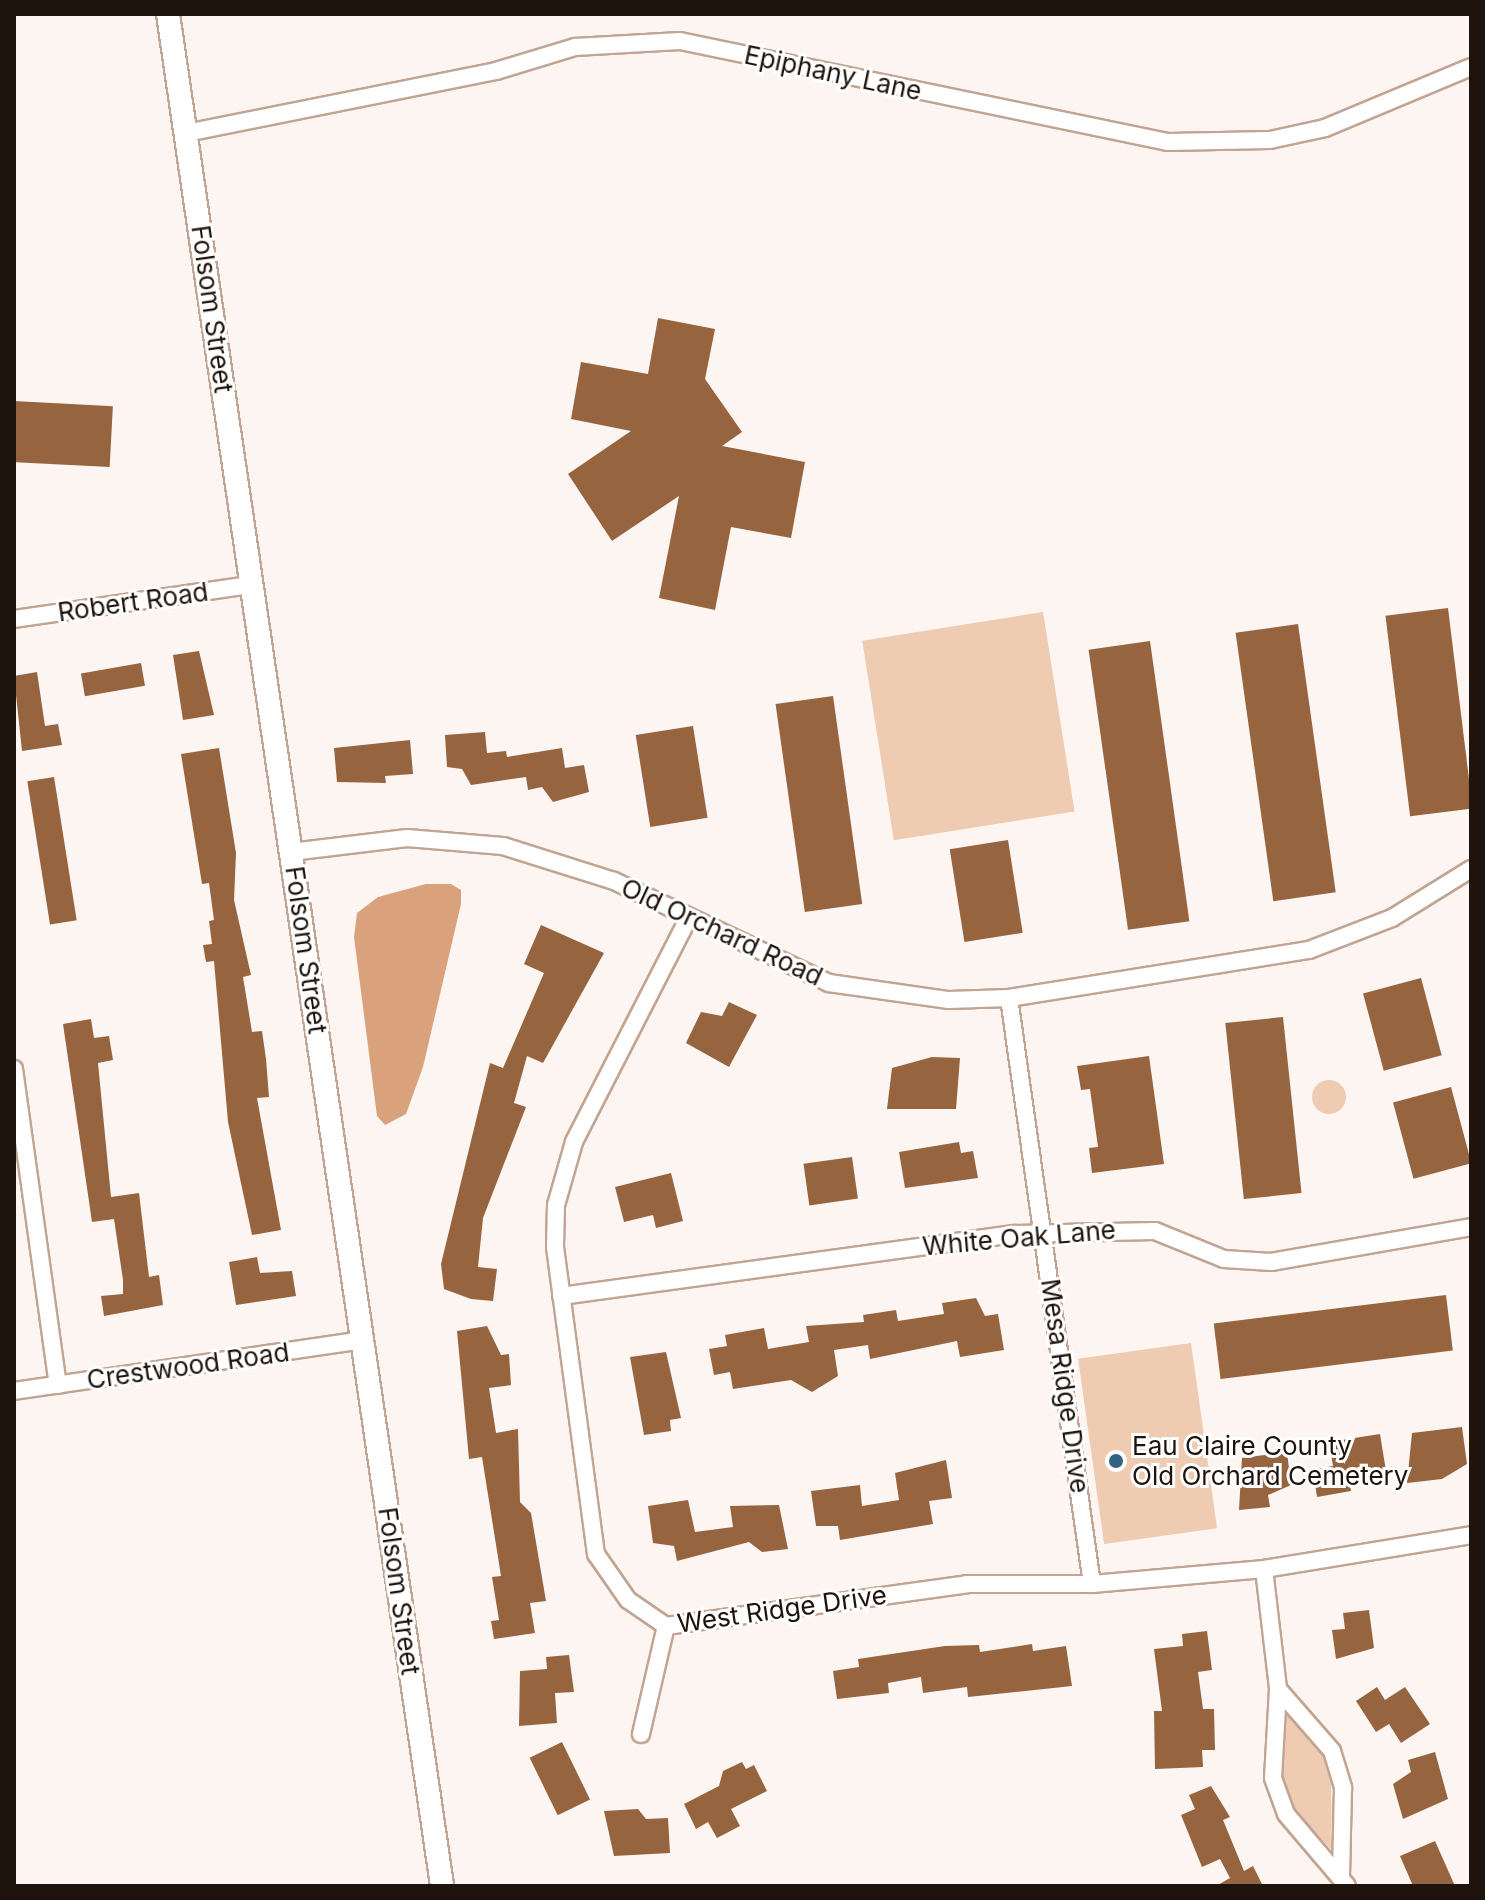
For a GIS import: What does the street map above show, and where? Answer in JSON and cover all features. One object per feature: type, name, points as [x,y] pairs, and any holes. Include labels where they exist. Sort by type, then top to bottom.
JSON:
[{"type":"street","name":"Folsom Street","points":[[168,14],[442,1886]]},
{"type":"street","name":"Epiphany Lane","points":[[186,133],[496,71],[575,47],[680,41],[1168,142],[1270,140],[1325,128],[1471,67]]},
{"type":"street","name":"Robert Road","points":[[14,619],[251,585]]},
{"type":"street","name":"Old Orchard Road","points":[[291,852],[407,838],[503,846],[614,881],[688,919],[829,983],[881,995],[1009,998],[1309,950],[1392,918],[1471,869]]},
{"type":"street","name":"West Ridge Drive","points":[[688,919],[569,1156],[556,1205],[561,1296],[596,1554],[628,1600],[666,1626],[967,1584],[1092,1584],[1264,1569],[1471,1535]]},
{"type":"street","name":"Mesa Ridge Drive","points":[[1009,998],[1092,1584]]},
{"type":"street","points":[[14,1069],[58,1385]]},
{"type":"street","name":"White Oak Lane","points":[[561,1296],[1043,1232],[1155,1231],[1245,1262],[1471,1227]]},
{"type":"street","name":"Crestwood Road","points":[[14,1391],[362,1340]]},
{"type":"street","points":[[1264,1569],[1278,1689],[1273,1778],[1286,1814],[1344,1880]]},
{"type":"street","points":[[641,1734],[666,1626]]},
{"type":"street","points":[[1278,1689],[1332,1751],[1343,1788],[1344,1880]]},
{"type":"shaded area","points":[[1043,612],[1075,812],[894,840],[862,641]]},
{"type":"shaded area","points":[[426,884],[451,884],[461,890],[461,904],[423,1067],[406,1114],[385,1125],[377,1116],[354,937],[357,913],[378,897]]},
{"type":"shaded area","points":[[1329,1080],[1341,1085],[1346,1097],[1341,1109],[1329,1114],[1317,1109],[1312,1097],[1317,1085]]},
{"type":"shaded area","points":[[1191,1343],[1217,1528],[1104,1544],[1078,1359]]},
{"type":"shaded area","points":[[1286,1709],[1322,1751],[1331,1773],[1332,1850],[1297,1814],[1282,1778]]},
{"type":"building","points":[[658,318],[715,329],[705,379],[742,432],[722,446],[805,462],[791,538],[731,527],[715,610],[659,598],[679,496],[612,541],[568,474],[631,431],[571,419],[581,362],[648,374]]},
{"type":"building","points":[[14,401],[113,406],[110,467],[14,462]]},
{"type":"building","points":[[1448,608],[1471,809],[1410,816],[1385,616]]},
{"type":"building","points":[[1298,624],[1336,892],[1273,901],[1236,633]]},
{"type":"building","points":[[1150,641],[1189,921],[1128,930],[1089,650]]},
{"type":"building","points":[[199,651],[214,715],[183,720],[173,655]]},
{"type":"building","points":[[141,663],[145,686],[85,696],[81,674]]},
{"type":"building","points":[[37,672],[45,726],[58,724],[62,745],[22,751],[14,676]]},
{"type":"building","points":[[833,696],[862,904],[805,912],[776,704]]},
{"type":"building","points":[[693,726],[708,818],[650,827],[636,735]]},
{"type":"building","points":[[485,732],[487,753],[506,751],[507,757],[562,748],[565,768],[584,765],[589,792],[553,802],[542,787],[528,790],[526,777],[471,785],[462,769],[447,767],[445,735]]},
{"type":"building","points":[[410,740],[413,774],[385,776],[386,783],[337,782],[334,748]]},
{"type":"building","points":[[219,748],[236,853],[234,900],[251,975],[243,977],[252,1032],[262,1031],[266,1059],[269,1097],[257,1098],[281,1230],[252,1235],[228,1122],[214,961],[206,962],[203,945],[212,944],[209,921],[214,920],[209,883],[202,884],[181,754]]},
{"type":"building","points":[[54,777],[77,920],[50,924],[27,781]]},
{"type":"building","points":[[1008,840],[1023,933],[964,942],[950,849]]},
{"type":"building","points":[[541,925],[604,953],[543,1063],[527,1056],[514,1103],[526,1107],[483,1218],[478,1267],[497,1269],[493,1301],[471,1299],[444,1289],[441,1264],[490,1063],[503,1068],[544,973],[524,964]]},
{"type":"building","points":[[1421,978],[1442,1055],[1384,1071],[1363,994]]},
{"type":"building","points":[[729,1002],[757,1015],[729,1067],[686,1043],[701,1012],[722,1016]]},
{"type":"building","points":[[1283,1017],[1302,1193],[1244,1199],[1225,1023]]},
{"type":"building","points":[[91,1019],[94,1038],[109,1036],[113,1060],[98,1063],[111,1197],[139,1193],[149,1277],[159,1275],[163,1305],[104,1316],[101,1296],[123,1294],[123,1280],[114,1219],[92,1222],[63,1024]]},
{"type":"building","points":[[1149,1056],[1164,1164],[1092,1173],[1089,1148],[1098,1147],[1090,1089],[1081,1090],[1077,1066]]},
{"type":"building","points":[[932,1057],[960,1058],[956,1109],[887,1109],[892,1068]]},
{"type":"building","points":[[1451,1087],[1471,1163],[1413,1179],[1393,1103]]},
{"type":"building","points":[[959,1142],[961,1153],[973,1151],[978,1178],[905,1188],[899,1152]]},
{"type":"building","points":[[852,1157],[858,1199],[809,1205],[803,1164]]},
{"type":"building","points":[[671,1173],[683,1221],[656,1228],[653,1215],[624,1222],[615,1187]]},
{"type":"building","points":[[257,1257],[260,1273],[292,1271],[296,1296],[236,1305],[229,1262]]},
{"type":"building","points":[[1446,1295],[1453,1351],[1221,1379],[1214,1324]]},
{"type":"building","points":[[976,1298],[985,1316],[998,1314],[1004,1350],[960,1357],[957,1341],[870,1359],[868,1345],[834,1350],[838,1376],[812,1392],[791,1380],[733,1389],[730,1372],[714,1375],[709,1349],[727,1346],[725,1335],[764,1328],[768,1349],[809,1342],[806,1326],[864,1322],[863,1315],[896,1310],[898,1321],[944,1314],[942,1303]]},
{"type":"building","points":[[487,1326],[501,1355],[509,1354],[511,1385],[489,1388],[496,1433],[518,1429],[520,1502],[531,1513],[546,1601],[530,1603],[535,1633],[494,1639],[491,1621],[499,1620],[492,1577],[501,1576],[482,1457],[469,1459],[457,1331]]},
{"type":"building","points":[[666,1352],[681,1418],[670,1420],[671,1431],[644,1435],[630,1357]]},
{"type":"building","points":[[1462,1427],[1467,1464],[1442,1479],[1407,1483],[1412,1433]]},
{"type":"building","points":[[1380,1434],[1386,1471],[1349,1477],[1351,1491],[1317,1497],[1313,1470],[1333,1466],[1329,1442]]},
{"type":"building","points":[[1287,1452],[1291,1485],[1268,1495],[1270,1507],[1239,1510],[1242,1458]]},
{"type":"building","points":[[946,1460],[952,1498],[929,1501],[933,1524],[840,1540],[838,1526],[816,1526],[811,1491],[860,1485],[862,1506],[899,1500],[895,1473]]},
{"type":"building","points":[[688,1500],[695,1532],[733,1527],[730,1506],[779,1505],[788,1549],[762,1552],[749,1542],[677,1561],[674,1546],[653,1543],[648,1506]]},
{"type":"building","points":[[1369,1610],[1374,1648],[1336,1659],[1332,1630],[1345,1629],[1343,1613]]},
{"type":"building","points":[[1207,1631],[1212,1670],[1198,1672],[1203,1709],[1214,1709],[1215,1750],[1202,1750],[1203,1767],[1155,1769],[1154,1711],[1162,1711],[1154,1649],[1183,1646],[1182,1634]]},
{"type":"building","points":[[1032,1644],[1033,1651],[1066,1646],[1072,1686],[968,1697],[967,1687],[923,1693],[921,1677],[888,1683],[889,1693],[837,1699],[833,1671],[859,1667],[858,1659],[945,1646],[979,1645],[980,1652]]},
{"type":"building","points":[[569,1655],[574,1692],[555,1693],[557,1723],[519,1726],[520,1671],[547,1669],[546,1657]]},
{"type":"building","points":[[1377,1687],[1385,1700],[1405,1687],[1430,1724],[1401,1743],[1389,1724],[1376,1732],[1356,1701]]},
{"type":"building","points":[[562,1742],[590,1800],[558,1815],[530,1758]]},
{"type":"building","points":[[1435,1752],[1448,1799],[1403,1819],[1393,1784],[1411,1772],[1408,1760]]},
{"type":"building","points":[[742,1762],[746,1769],[754,1765],[767,1791],[731,1809],[740,1826],[717,1838],[708,1822],[696,1829],[684,1804],[719,1786],[723,1771]]},
{"type":"building","points":[[1211,1786],[1230,1817],[1223,1820],[1244,1871],[1253,1866],[1263,1886],[1216,1886],[1230,1878],[1220,1859],[1202,1867],[1181,1815],[1195,1809],[1189,1795]]},
{"type":"building","points":[[638,1809],[646,1819],[668,1818],[670,1853],[614,1856],[604,1811]]},
{"type":"building","points":[[1435,1841],[1455,1886],[1413,1886],[1400,1856]]},
{"type":"place","name":"Eau Claire County Old Orchard Cemetery","points":[[1116,1461]]}]
